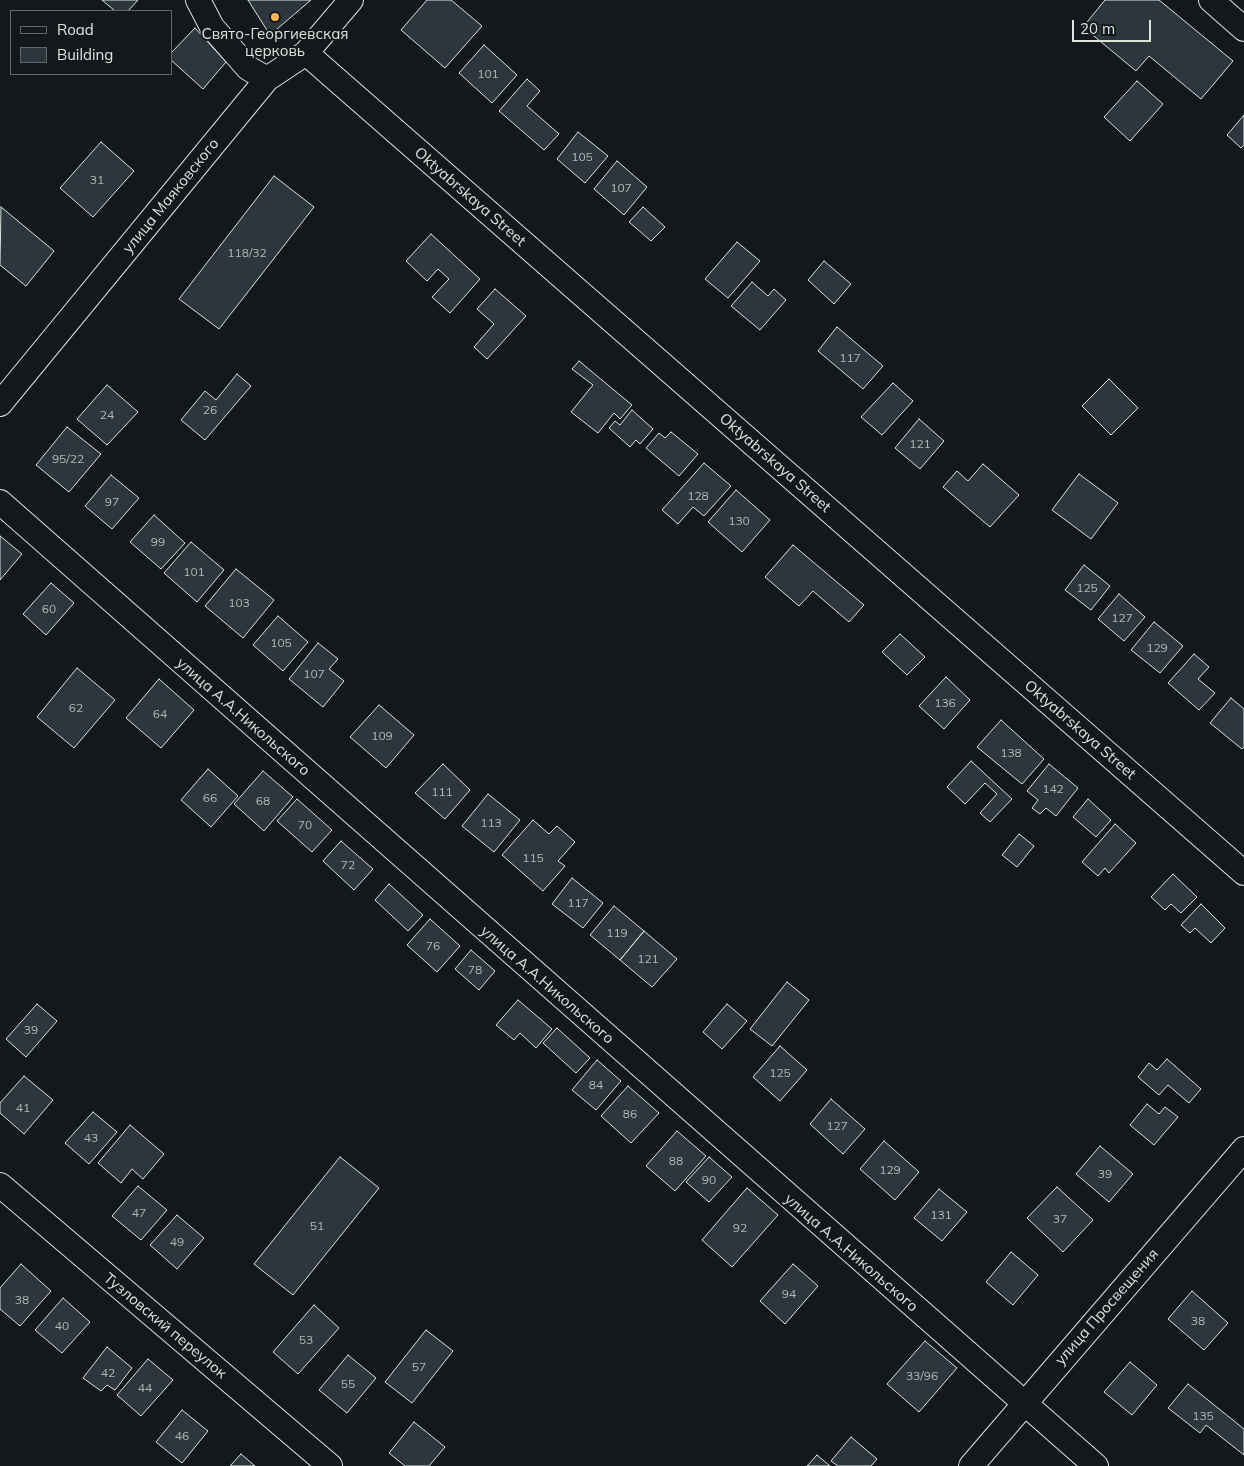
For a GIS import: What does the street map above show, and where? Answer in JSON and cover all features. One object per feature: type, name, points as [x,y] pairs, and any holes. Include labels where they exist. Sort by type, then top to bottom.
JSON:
[{"type":"street","points":[[198,0],[212,27],[248,68],[267,79]]},
{"type":"street","name":"улица Маяковского","points":[[0,404],[267,79],[306,53],[351,0]]},
{"type":"street","points":[[1211,0],[1244,29]]},
{"type":"street","name":"Oktyabrskaya Street","points":[[306,53],[1244,873]]},
{"type":"street","name":"улица А.А.Никольского","points":[[0,502],[1024,1405],[1096,1466]]},
{"type":"street","name":"улица Просвещения","points":[[970,1466],[1244,1149]]},
{"type":"street","name":"Тузловский переулок","points":[[0,1186],[330,1466]]},
{"type":"building","points":[[102,0],[138,0],[129,10],[114,10]]},
{"type":"building","name":"Свято-Георгиевская церковь","points":[[248,0],[311,0],[270,35]]},
{"type":"building","points":[[427,0],[451,0],[482,26],[445,68],[401,30]]},
{"type":"building","points":[[1105,0],[1159,0],[1233,61],[1201,99],[1149,56],[1136,71],[1083,27]]},
{"type":"building","points":[[195,28],[226,62],[203,89],[172,61],[172,52]]},
{"type":"building","points":[[484,45],[517,75],[492,103],[459,73]]},
{"type":"building","points":[[527,79],[540,91],[527,106],[559,134],[544,150],[499,111]]},
{"type":"building","points":[[1137,81],[1163,104],[1130,141],[1104,117]]},
{"type":"building","points":[[1244,115],[1244,145],[1241,148],[1227,135]]},
{"type":"building","points":[[578,132],[608,156],[585,183],[557,159]]},
{"type":"building","points":[[101,142],[134,171],[93,217],[60,188]]},
{"type":"building","points":[[617,161],[647,187],[624,215],[594,189]]},
{"type":"building","points":[[274,176],[314,207],[219,329],[179,299]]},
{"type":"building","points":[[1,207],[54,251],[26,286],[0,265]]},
{"type":"building","points":[[643,207],[665,227],[651,241],[629,222]]},
{"type":"building","points":[[431,234],[480,279],[450,313],[432,297],[449,279],[438,269],[427,281],[406,261]]},
{"type":"building","points":[[737,242],[760,261],[728,298],[705,279]]},
{"type":"building","points":[[824,261],[851,284],[834,304],[808,280]]},
{"type":"building","points":[[752,282],[768,296],[774,289],[786,300],[760,330],[731,306]]},
{"type":"building","points":[[495,289],[526,316],[487,359],[474,347],[494,324],[477,309]]},
{"type":"building","points":[[837,327],[883,366],[863,389],[818,351]]},
{"type":"building","points":[[579,361],[632,405],[620,419],[614,413],[598,433],[571,412],[593,385],[572,369]]},
{"type":"building","points":[[237,374],[251,386],[205,440],[181,420],[205,391],[216,400]]},
{"type":"building","points":[[1109,379],[1138,408],[1111,435],[1082,406]]},
{"type":"building","points":[[893,383],[913,401],[882,435],[861,417]]},
{"type":"building","points":[[107,385],[138,412],[107,445],[77,419]]},
{"type":"building","points":[[632,410],[653,429],[640,444],[636,440],[630,447],[609,428],[615,421],[620,425]]},
{"type":"building","points":[[919,419],[944,441],[920,469],[895,448]]},
{"type":"building","points":[[67,427],[101,454],[69,492],[36,465]]},
{"type":"building","points":[[671,432],[698,454],[679,476],[646,448],[659,433],[665,438]]},
{"type":"building","points":[[704,463],[731,486],[704,516],[693,507],[678,524],[662,510]]},
{"type":"building","points":[[983,464],[1019,495],[990,527],[943,487],[957,471],[968,481]]},
{"type":"building","points":[[1079,474],[1118,503],[1091,539],[1052,510]]},
{"type":"building","points":[[111,475],[139,498],[112,529],[85,506]]},
{"type":"building","points":[[736,490],[770,520],[742,552],[708,522]]},
{"type":"building","points":[[154,515],[185,543],[161,569],[130,542]]},
{"type":"building","points":[[0,536],[22,554],[0,580]]},
{"type":"building","points":[[191,542],[224,570],[197,602],[164,573]]},
{"type":"building","points":[[793,545],[864,605],[849,622],[813,591],[799,606],[765,577]]},
{"type":"building","points":[[1084,565],[1110,586],[1091,610],[1065,590]]},
{"type":"building","points":[[236,569],[274,600],[243,638],[205,606]]},
{"type":"building","points":[[51,583],[74,603],[46,635],[23,614]]},
{"type":"building","points":[[1119,594],[1145,617],[1124,641],[1098,619]]},
{"type":"building","points":[[278,616],[308,642],[283,671],[253,645]]},
{"type":"building","points":[[1154,622],[1183,646],[1160,673],[1131,650]]},
{"type":"building","points":[[900,634],[925,657],[907,675],[882,652]]},
{"type":"building","points":[[318,643],[338,659],[329,669],[344,681],[323,707],[289,679]]},
{"type":"building","points":[[1194,654],[1209,667],[1198,679],[1215,693],[1199,710],[1168,683]]},
{"type":"building","points":[[77,668],[115,700],[74,748],[37,717]]},
{"type":"building","points":[[946,677],[970,700],[944,729],[919,706]]},
{"type":"building","points":[[159,679],[194,710],[161,748],[126,718]]},
{"type":"building","points":[[1231,698],[1244,709],[1244,747],[1242,749],[1210,723]]},
{"type":"building","points":[[379,705],[414,735],[386,768],[350,737]]},
{"type":"building","points":[[1001,720],[1044,759],[1022,784],[977,747]]},
{"type":"building","points":[[971,761],[1012,799],[990,822],[980,813],[997,794],[985,783],[965,804],[947,787]]},
{"type":"building","points":[[443,764],[470,790],[445,819],[415,793]]},
{"type":"building","points":[[1049,764],[1078,788],[1056,816],[1046,808],[1040,814],[1032,808],[1038,800],[1027,791]]},
{"type":"building","points":[[208,769],[238,796],[211,827],[181,800]]},
{"type":"building","points":[[263,771],[293,797],[264,831],[234,804]]},
{"type":"building","points":[[488,794],[520,820],[494,852],[462,826]]},
{"type":"building","points":[[297,799],[332,830],[312,852],[277,821]]},
{"type":"building","points":[[1088,799],[1111,820],[1096,837],[1073,817]]},
{"type":"building","points":[[533,820],[549,834],[557,826],[575,842],[558,861],[565,866],[543,891],[502,855]]},
{"type":"building","points":[[1115,824],[1136,843],[1109,873],[1105,868],[1098,876],[1082,862]]},
{"type":"building","points":[[1019,834],[1034,846],[1017,867],[1002,855]]},
{"type":"building","points":[[341,841],[373,869],[354,890],[323,861]]},
{"type":"building","points":[[1173,874],[1197,897],[1181,913],[1171,904],[1165,910],[1151,897]]},
{"type":"building","points":[[572,878],[603,903],[583,928],[552,904]]},
{"type":"building","points":[[389,884],[423,915],[408,931],[375,900]]},
{"type":"building","points":[[1201,904],[1225,928],[1211,943],[1195,928],[1190,933],[1181,925]]},
{"type":"building","points":[[614,906],[644,931],[620,960],[590,935]]},
{"type":"building","points":[[430,919],[460,946],[437,972],[407,945]]},
{"type":"building","points":[[644,931],[677,959],[652,987],[620,960]]},
{"type":"building","points":[[471,950],[495,971],[479,990],[455,969]]},
{"type":"building","points":[[787,982],[809,1000],[772,1046],[750,1029]]},
{"type":"building","points":[[518,1000],[552,1029],[536,1048],[520,1033],[514,1040],[496,1025]]},
{"type":"building","points":[[37,1004],[57,1021],[26,1057],[6,1039]]},
{"type":"building","points":[[727,1004],[747,1021],[722,1049],[703,1032]]},
{"type":"building","points":[[557,1028],[590,1058],[576,1073],[543,1043]]},
{"type":"building","points":[[780,1046],[807,1070],[780,1101],[753,1077]]},
{"type":"building","points":[[1167,1059],[1201,1089],[1189,1103],[1168,1085],[1159,1095],[1138,1077],[1149,1063],[1157,1070]]},
{"type":"building","points":[[597,1060],[621,1081],[596,1110],[572,1090]]},
{"type":"building","points":[[24,1076],[53,1100],[24,1134],[0,1113],[0,1103]]},
{"type":"building","points":[[628,1086],[659,1113],[631,1143],[601,1116]]},
{"type":"building","points":[[831,1099],[865,1129],[843,1154],[810,1124]]},
{"type":"building","points":[[1147,1104],[1159,1114],[1165,1107],[1178,1117],[1154,1145],[1130,1125]]},
{"type":"building","points":[[93,1112],[117,1132],[89,1164],[65,1143]]},
{"type":"building","points":[[130,1125],[164,1154],[143,1179],[132,1169],[121,1183],[98,1163]]},
{"type":"building","points":[[677,1131],[706,1156],[675,1191],[646,1166]]},
{"type":"building","points":[[884,1141],[919,1172],[895,1200],[860,1169]]},
{"type":"building","points":[[1100,1146],[1133,1174],[1109,1202],[1076,1174]]},
{"type":"building","points":[[340,1157],[379,1188],[293,1295],[254,1264]]},
{"type":"building","points":[[709,1157],[732,1177],[709,1202],[686,1182]]},
{"type":"building","points":[[138,1186],[167,1210],[141,1240],[112,1216]]},
{"type":"building","points":[[1057,1187],[1093,1220],[1063,1252],[1027,1218]]},
{"type":"building","points":[[747,1188],[778,1215],[732,1267],[702,1240]]},
{"type":"building","points":[[939,1189],[967,1212],[942,1241],[914,1218]]},
{"type":"building","points":[[177,1215],[204,1238],[177,1269],[150,1245]]},
{"type":"building","points":[[1011,1252],[1038,1275],[1013,1305],[986,1282]]},
{"type":"building","points":[[21,1264],[51,1291],[20,1326],[0,1309],[0,1288]]},
{"type":"building","points":[[793,1264],[818,1286],[785,1324],[760,1301]]},
{"type":"building","points":[[1192,1291],[1228,1323],[1204,1350],[1168,1319]]},
{"type":"building","points":[[63,1298],[90,1322],[62,1353],[35,1330]]},
{"type":"building","points":[[314,1305],[339,1328],[298,1374],[273,1352]]},
{"type":"building","points":[[426,1330],[453,1351],[412,1403],[385,1382]]},
{"type":"building","points":[[925,1341],[957,1368],[919,1412],[887,1384]]},
{"type":"building","points":[[107,1347],[132,1368],[115,1390],[107,1385],[101,1391],[83,1378]]},
{"type":"building","points":[[348,1355],[376,1378],[347,1413],[319,1390]]},
{"type":"building","points":[[148,1359],[173,1380],[141,1416],[117,1395]]},
{"type":"building","points":[[1130,1362],[1157,1385],[1132,1415],[1104,1392]]},
{"type":"building","points":[[1188,1384],[1244,1429],[1244,1455],[1206,1425],[1200,1433],[1168,1408]]},
{"type":"building","points":[[182,1410],[208,1431],[182,1463],[156,1442]]},
{"type":"building","points":[[414,1422],[445,1447],[429,1466],[405,1466],[389,1453]]},
{"type":"building","points":[[851,1437],[877,1459],[871,1466],[838,1466],[831,1461]]},
{"type":"building","points":[[241,1454],[255,1466],[230,1466]]},
{"type":"building","points":[[817,1455],[830,1466],[807,1466]]},
{"type":"place","name":"Свято-Георгиевская церковь","points":[[275,17]]}]
